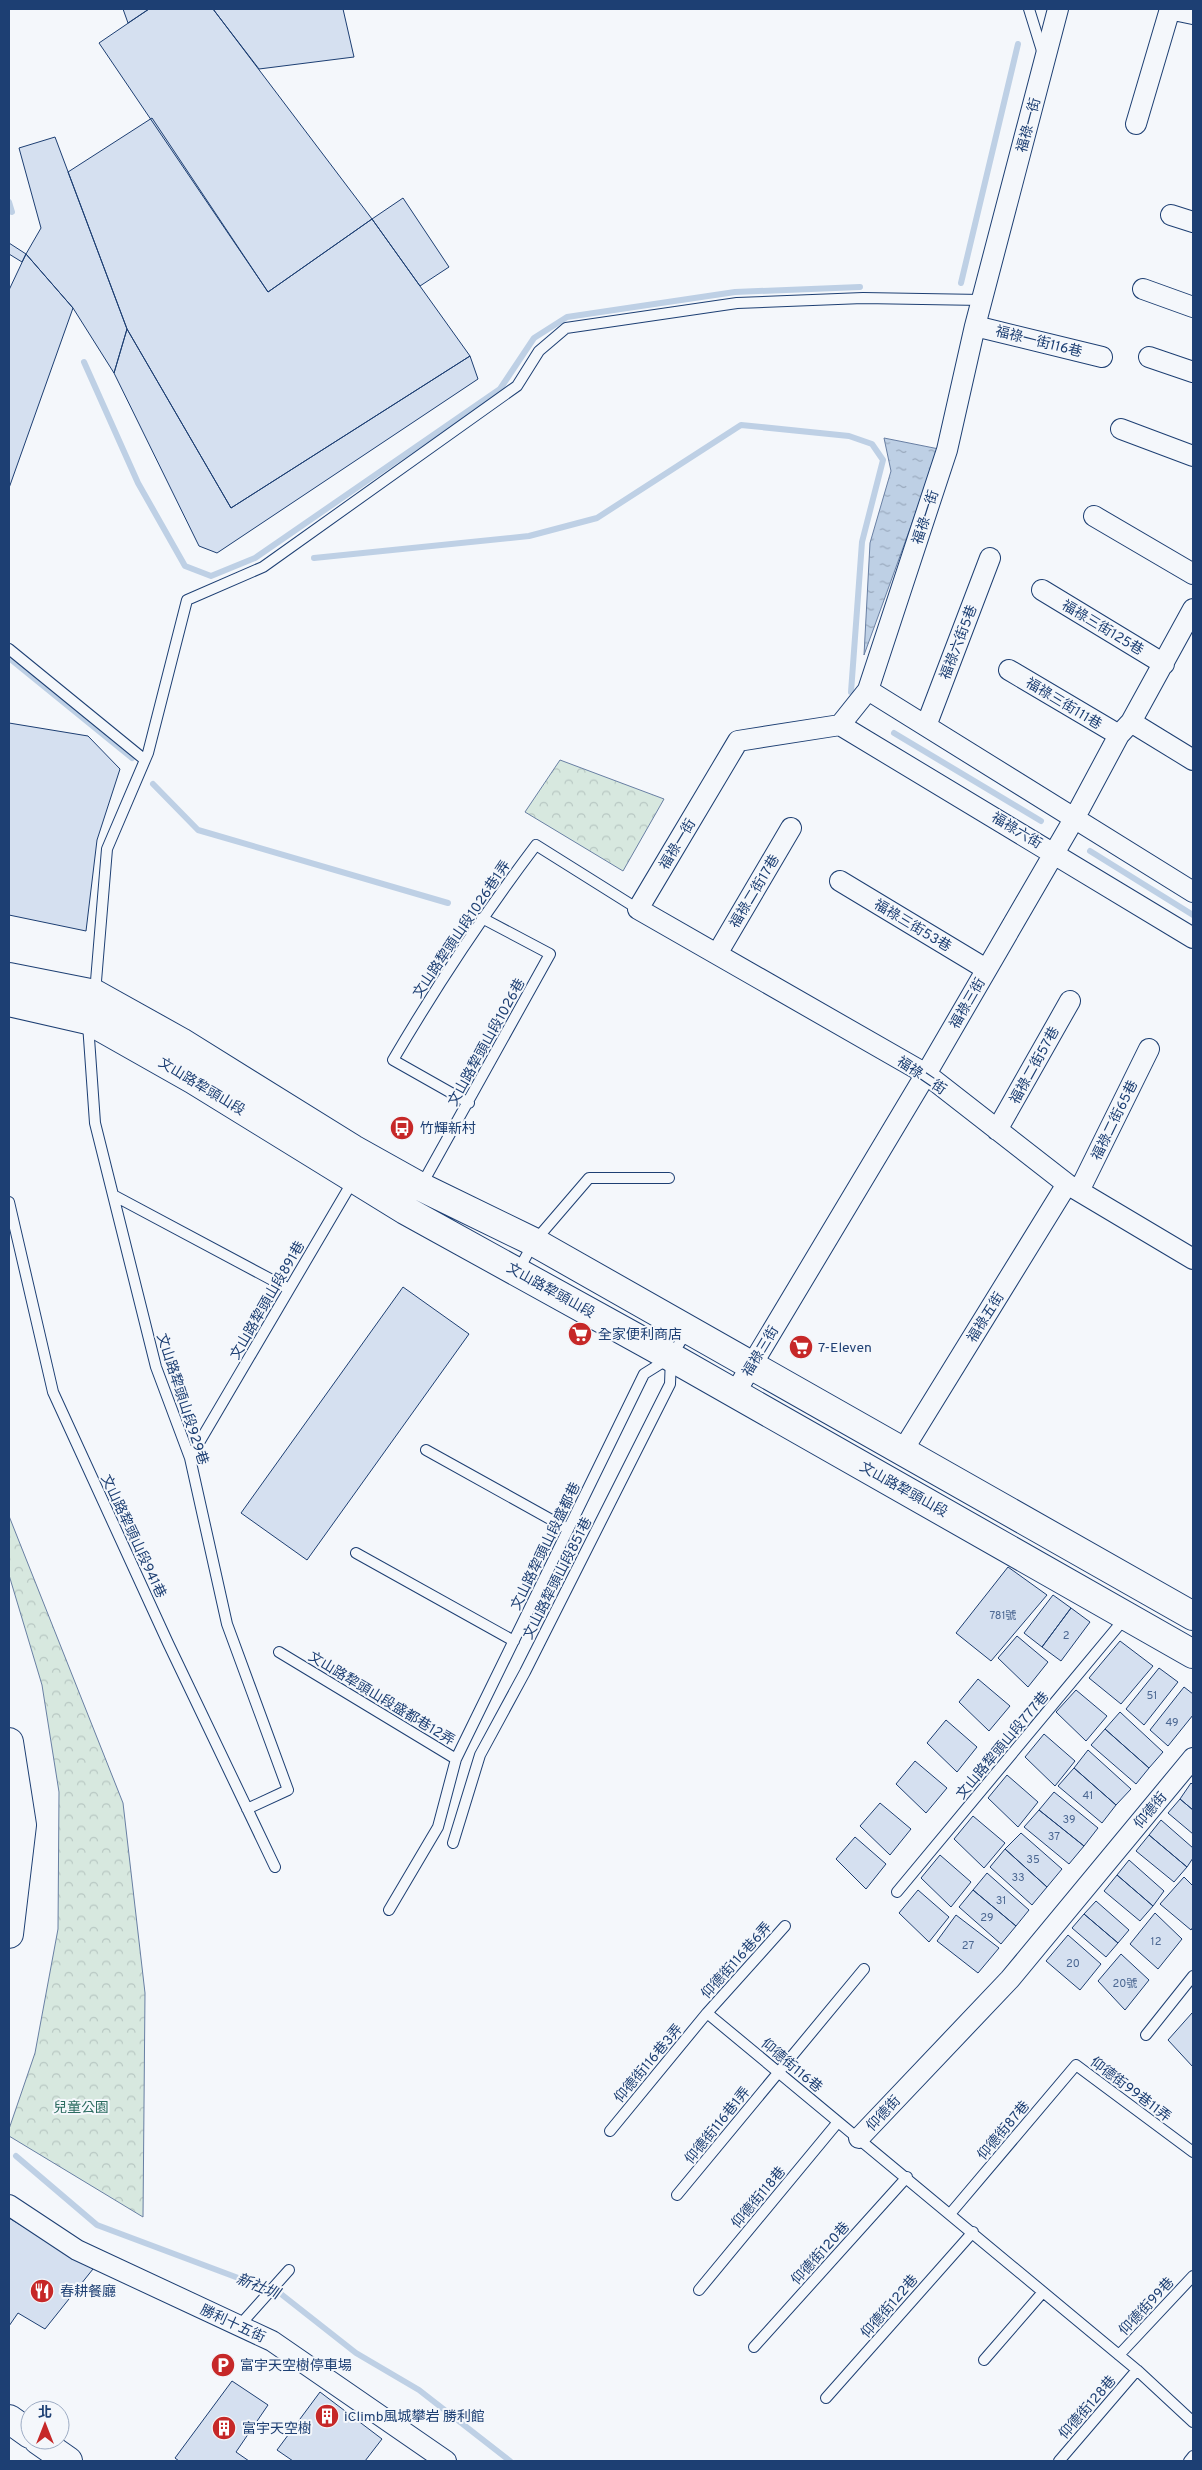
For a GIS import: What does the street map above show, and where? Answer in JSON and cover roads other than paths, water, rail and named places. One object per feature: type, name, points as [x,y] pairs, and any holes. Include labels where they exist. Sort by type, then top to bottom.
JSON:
[{"type":"main road","name":"文山路犂頭山段","points":[[9,977],[181,1042],[359,1168],[413,1198],[517,1272],[671,1357],[1193,1654]]},
{"type":"main road","name":"文山路犂頭山段","points":[[9,1002],[91,1007]]},
{"type":"main road","name":"文山路犂頭山段","points":[[413,1198],[534,1242],[1193,1616]]},
{"type":"main road","points":[[9,1742],[22,1826],[9,1934]]},
{"type":"main road","points":[[9,2419],[20,2427]]},
{"type":"main road","points":[[52,2450],[68,2461]]},
{"type":"street","name":"福祿一街","points":[[638,909],[738,741],[840,725],[868,690],[947,450],[975,326],[1058,9]]},
{"type":"street","points":[[1136,124],[1169,9],[1193,14]]},
{"type":"street","points":[[1171,215],[1193,222]]},
{"type":"street","points":[[1143,289],[1193,307]]},
{"type":"street","name":"福祿一街116巷","points":[[975,326],[1102,357]]},
{"type":"street","points":[[1149,357],[1193,372]]},
{"type":"street","points":[[1121,429],[1193,456]]},
{"type":"street","points":[[1094,516],[1193,574]]},
{"type":"street","name":"福祿六街5巷","points":[[926,726],[990,558]]},
{"type":"street","name":"福祿三街125巷","points":[[1042,590],[1164,664]]},
{"type":"street","name":"福祿三街","points":[[734,1393],[926,1074],[1164,664],[1193,609]]},
{"type":"street","name":"福祿三街111巷","points":[[1009,670],[1125,729],[1193,760]]},
{"type":"street","points":[[868,690],[1193,892]]},
{"type":"street","name":"福祿六街","points":[[840,725],[1054,852],[1193,938]]},
{"type":"street","name":"福祿二街17巷","points":[[717,954],[791,828]]},
{"type":"street","name":"福祿三街53巷","points":[[840,881],[986,969]]},
{"type":"street","name":"福祿二街","points":[[638,909],[926,1074],[1073,1187],[1193,1259]]},
{"type":"street","name":"福祿二街57巷","points":[[997,1130],[1070,1001]]},
{"type":"street","name":"福祿二街65巷","points":[[1073,1187],[1149,1049]]},
{"type":"street","name":"福祿五街","points":[[903,1450],[1073,1187]]},
{"type":"street","name":"仰德街","points":[[859,2138],[1010,1979],[1193,1758]]},
{"type":"street","name":"勝利十五街","points":[[9,2205],[77,2250],[272,2341],[446,2461]]},
{"type":"lane","points":[[1029,9],[1045,60]]},
{"type":"lane","name":"文山路犂頭山段929巷","points":[[246,1809],[288,1790],[227,1624],[190,1458],[156,1367],[95,1123],[91,1007],[107,849],[145,760],[187,600],[264,567],[518,386],[539,351],[566,328],[737,303],[863,298],[982,300]]},
{"type":"lane","points":[[9,649],[145,760]]},
{"type":"lane","name":"文山路犂頭山段1026巷1弄","points":[[468,1103],[393,1060],[436,986],[482,918],[536,845],[638,909]]},
{"type":"lane","name":"文山路犂頭山段1026巷","points":[[413,1198],[550,954],[482,918]]},
{"type":"lane","name":"文山路犂頭山段891巷","points":[[190,1458],[359,1168]]},
{"type":"lane","points":[[517,1272],[534,1242],[589,1178],[669,1178]]},
{"type":"lane","points":[[113,1195],[289,1289]]},
{"type":"lane","name":"文山路犂頭山段941巷","points":[[9,1202],[53,1392],[168,1643],[275,1867]]},
{"type":"lane","name":"文山路犂頭山段851巷","points":[[453,1843],[480,1755],[525,1672],[670,1384],[671,1357],[688,1329]]},
{"type":"lane","name":"文山路犂頭山段盛都巷","points":[[456,1759],[644,1374],[671,1357]]},
{"type":"lane","points":[[426,1450],[568,1529]]},
{"type":"lane","points":[[356,1552],[514,1641]]},
{"type":"lane","name":"文山路犂頭山段777巷","points":[[898,1892],[1128,1616]]},
{"type":"lane","name":"文山路犂頭山段盛都巷12弄","points":[[279,1652],[456,1759],[438,1827],[389,1910]]},
{"type":"lane","name":"仰德街116巷6弄","points":[[708,2013],[786,1926]]},
{"type":"lane","name":"仰德街116巷1弄","points":[[677,2195],[864,1969]]},
{"type":"lane","points":[[1146,2036],[1193,1976]]},
{"type":"lane","name":"仰德街116巷","points":[[708,2013],[859,2138]]},
{"type":"lane","name":"仰德街116巷3弄","points":[[610,2131],[708,2013]]},
{"type":"lane","name":"仰德街99巷11弄","points":[[1076,2065],[1193,2152]]},
{"type":"lane","name":"仰德街87巷","points":[[950,2214],[1076,2065]]},
{"type":"lane","name":"仰德街118巷","points":[[699,2290],[838,2122]]},
{"type":"lane","name":"仰德街","points":[[859,2138],[1120,2355],[1193,2422]]},
{"type":"lane","name":"仰德街120巷","points":[[754,2347],[907,2177]]},
{"type":"lane","name":"仰德街122巷","points":[[826,2398],[972,2232]]},
{"type":"lane","points":[[239,2326],[289,2270]]},
{"type":"lane","name":"仰德街99巷","points":[[1120,2355],[1193,2276]]},
{"type":"lane","points":[[984,2360],[1043,2292]]},
{"type":"lane","name":"仰德街128巷","points":[[1059,2461],[1137,2370]]},
{"type":"lane","points":[[1188,2461],[1193,2456]]},
{"type":"water","points":[[884,438],[939,449],[864,655],[870,543],[891,471]]},
{"type":"waterway","points":[[961,283],[1018,44]]},
{"type":"waterway","points":[[9,202],[12,212]]},
{"type":"waterway","points":[[84,362],[138,483],[185,566],[211,576],[255,558],[500,389],[534,338],[567,317],[735,292],[860,287]]},
{"type":"waterway","points":[[314,558],[529,536],[597,518],[741,425],[849,436],[872,444],[883,460],[862,542],[851,692]]},
{"type":"waterway","points":[[9,658],[132,758]]},
{"type":"waterway","points":[[894,733],[1041,821]]},
{"type":"waterway","points":[[153,784],[198,830],[448,903]]},
{"type":"waterway","points":[[1090,851],[1193,915]]},
{"type":"waterway","name":"新社圳","points":[[16,2156],[97,2225],[281,2294],[356,2353],[419,2390],[510,2461]]},
{"type":"place","name":"竹輝新村","points":[[402,1128]]},
{"type":"place","name":"全家便利商店","points":[[580,1334]]},
{"type":"place","name":"7-Eleven","points":[[801,1347]]},
{"type":"place","name":"春耕餐廳","points":[[42,2291]]},
{"type":"place","name":"富宇天空樹停車場","points":[[223,2365]]},
{"type":"place","name":"iClimb風城攀岩 勝利館","points":[[327,2416]]},
{"type":"place","name":"富宇天空樹","points":[[224,2428]]},
{"type":"park label","name":"兒童公園","points":[[81,2107]]}]
